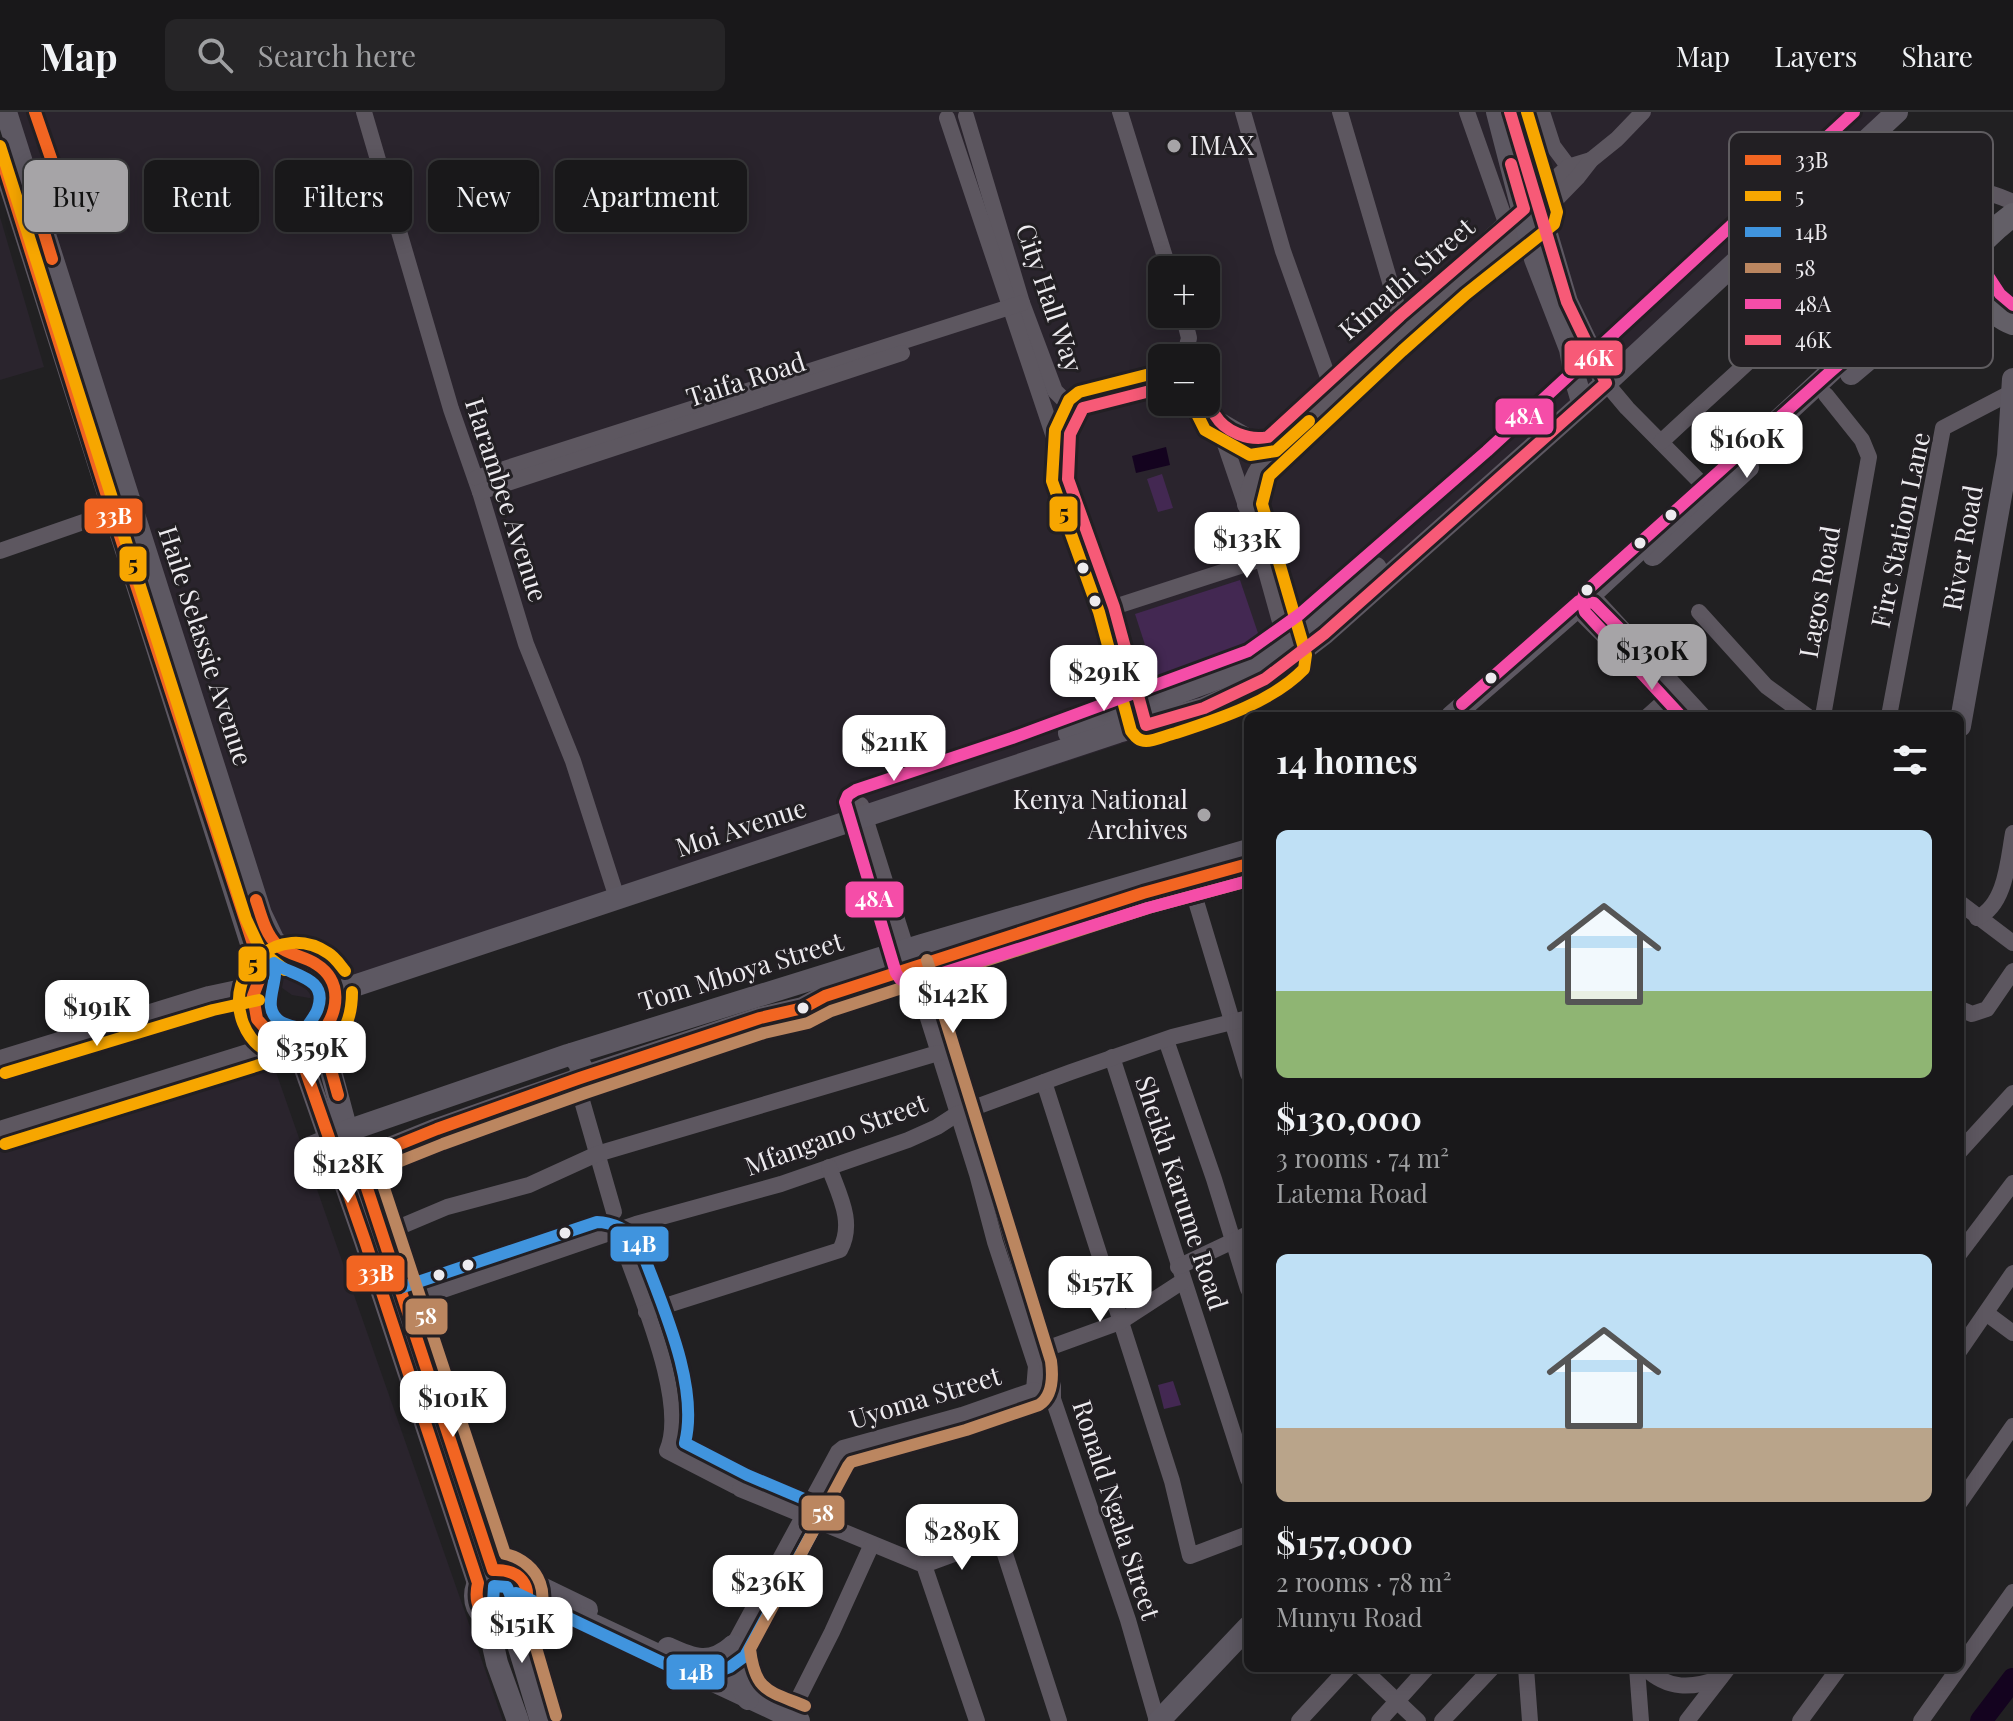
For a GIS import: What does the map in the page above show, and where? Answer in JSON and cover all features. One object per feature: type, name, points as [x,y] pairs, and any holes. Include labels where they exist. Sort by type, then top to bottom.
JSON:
[{"type":"highway","points":[[1993,233],[2013,215]]},
{"type":"highway","points":[[1993,310],[2013,323]]},
{"type":"main road","name":"Haile Selassie Avenue","points":[[6,112],[261,914],[274,941],[295,958],[320,966],[334,987]]},
{"type":"main road","points":[[1497,112],[1535,259],[1570,349],[1580,395]]},
{"type":"main road","points":[[1510,112],[1525,219],[1603,376]]},
{"type":"main road","name":"Moi Avenue","points":[[1857,132],[1878,112]]},
{"type":"main road","name":"Moi Avenue","points":[[1875,132],[1897,112]]},
{"type":"main road","name":"Haile Selassie Avenue","points":[[0,154],[259,979],[253,1007],[257,1019],[263,1028],[289,1042],[328,1139],[486,1577]]},
{"type":"main road","name":"Moi Avenue","points":[[1603,376],[1729,255]]},
{"type":"main road","name":"Moi Avenue","points":[[334,987],[1143,716],[1204,708],[1265,679],[1288,652],[1324,634],[1509,460],[1729,263]]},
{"type":"main road","points":[[1477,712],[1839,368]]},
{"type":"main road","points":[[1710,492],[1858,368]]},
{"type":"main road","name":"River Road","points":[[1962,712],[2008,456],[2012,385]]},
{"type":"main road","points":[[1457,712],[1586,609]]},
{"type":"main road","name":"Tom Mboya Street","points":[[328,1139],[572,1054],[916,957],[1187,874],[1244,852]]},
{"type":"main road","name":"Tom Mboya Street","points":[[1187,874],[1244,865]]},
{"type":"main road","name":"Tom Mboya Street","points":[[358,1161],[437,1129],[571,1082],[760,1018],[803,1008],[916,957]]},
{"type":"main road","points":[[259,979],[282,961],[295,958]]},
{"type":"main road","points":[[289,1042],[305,1042],[321,1034],[335,1014],[334,987]]},
{"type":"main road","name":"Haile Selassie Avenue","points":[[321,1034],[328,1139],[358,1161],[383,1234],[486,1577],[475,1599],[481,1614],[487,1619],[497,1663],[518,1721]]},
{"type":"main road","points":[[548,1063],[548,1082],[571,1082],[581,1066],[572,1054]]},
{"type":"main road","points":[[486,1577],[509,1570],[686,1656],[713,1658],[721,1656],[733,1646]]},
{"type":"main road","points":[[523,1579],[528,1590],[528,1601],[518,1617],[541,1721]]},
{"type":"main road","points":[[487,1619],[499,1623],[557,1612],[579,1618],[794,1719]]},
{"type":"main road","points":[[1158,1721],[1244,1631]]},
{"type":"main road","points":[[733,1646],[738,1680],[748,1699]]},
{"type":"street","name":"Harambee Avenue","points":[[364,112],[451,409],[478,485],[526,644],[573,761],[615,892]]},
{"type":"street","points":[[1120,112],[1165,256]]},
{"type":"street","points":[[1243,112],[1283,251],[1333,384]]},
{"type":"street","points":[[1340,112],[1400,316]]},
{"type":"street","points":[[1467,112],[1525,219]]},
{"type":"street","points":[[1542,112],[1553,146],[1573,173]]},
{"type":"street","name":"Kimathi Street","points":[[1216,418],[1240,434],[1262,439],[1268,437],[1456,282],[1573,173],[1617,139],[1643,112]]},
{"type":"street","points":[[944,115],[955,120],[969,114]]},
{"type":"street","name":"City Hall Way","points":[[969,114],[1018,310],[1068,479],[1114,607],[1143,716]]},
{"type":"street","name":"City Hall Way","points":[[944,115],[1018,310],[1055,391],[1066,402],[1083,408],[1070,434],[1068,479]]},
{"type":"street","points":[[1993,196],[2013,202]]},
{"type":"street","name":"Kimathi Street","points":[[1245,505],[1256,467],[1333,384],[1400,316],[1525,219]]},
{"type":"street","name":"Taifa Road","points":[[478,485],[1018,310]]},
{"type":"street","points":[[1661,442],[1741,368]]},
{"type":"street","points":[[1603,376],[1710,492]]},
{"type":"street","name":"Fire Station Lane","points":[[1890,712],[1943,428],[2012,385]]},
{"type":"street","points":[[1083,408],[1148,390]]},
{"type":"street","name":"Lagos Road","points":[[1824,712],[1869,457],[1862,440],[1826,395]]},
{"type":"street","points":[[1216,418],[1262,559],[1288,652]]},
{"type":"street","points":[[92,519],[107,496]]},
{"type":"street","points":[[0,551],[92,519],[117,524]]},
{"type":"street","points":[[1114,607],[1262,559]]},
{"type":"street","points":[[1586,609],[1680,712]]},
{"type":"street","points":[[1586,609],[1699,712]]},
{"type":"street","points":[[1699,612],[1766,686],[1802,712]]},
{"type":"street","points":[[1652,712],[1667,699]]},
{"type":"street","name":"Ronald Ngala Street","points":[[863,811],[916,957],[1043,1350],[1053,1386],[1053,1399],[1128,1620],[1158,1721]]},
{"type":"street","points":[[1977,918],[1986,914],[1996,902],[2013,833]]},
{"type":"street","points":[[1187,874],[1240,1020],[1244,1047]]},
{"type":"street","points":[[1964,907],[2013,943]]},
{"type":"street","name":"Ronald Ngala Street","points":[[916,957],[938,1053],[964,1112],[1036,1366],[1034,1390]]},
{"type":"street","points":[[1964,1011],[1972,1014],[1987,1009],[2013,971]]},
{"type":"street","points":[[0,1058],[259,979]]},
{"type":"street","name":"Mfangano Street","points":[[600,1238],[636,1224],[781,1184],[908,1140],[964,1112],[1112,1057],[1240,1020]]},
{"type":"street","points":[[1166,1040],[1241,1237],[1244,1259]]},
{"type":"street","points":[[0,1129],[289,1042]]},
{"type":"street","points":[[383,1234],[447,1207],[529,1185],[597,1154],[938,1053]]},
{"type":"street","name":"Sheikh Karume Road","points":[[1112,1057],[1180,1274],[1242,1443]]},
{"type":"street","points":[[571,1082],[614,1212],[600,1238]]},
{"type":"street","points":[[1044,1082],[1172,1481],[1190,1556],[1244,1536]]},
{"type":"street","points":[[1964,1147],[2013,1093]]},
{"type":"street","points":[[646,1312],[840,1250],[847,1237],[847,1218],[829,1167]]},
{"type":"street","points":[[1964,1248],[2013,1183]]},
{"type":"street","points":[[614,1212],[636,1224],[624,1248],[664,1363],[673,1435],[667,1451],[737,1487],[924,1565],[981,1544],[999,1546],[1008,1561],[1059,1721]]},
{"type":"street","points":[[1043,1350],[1120,1322],[1180,1274],[1241,1237]]},
{"type":"street","points":[[405,1303],[600,1238],[624,1248]]},
{"type":"street","points":[[1964,1344],[2013,1273]]},
{"type":"street","points":[[1964,1323],[1982,1318],[2013,1333]]},
{"type":"street","name":"Uyoma Street","points":[[733,1646],[835,1456],[843,1448],[962,1415],[1034,1390],[1053,1399]]},
{"type":"street","points":[[1964,1496],[2013,1426]]},
{"type":"street","points":[[794,1719],[872,1544]]},
{"type":"street","points":[[924,1565],[977,1721]]},
{"type":"street","points":[[1964,1661],[2013,1592]]},
{"type":"street","points":[[1299,1721],[1344,1672]]},
{"type":"street","points":[[1366,1672],[1418,1721]]},
{"type":"street","points":[[1379,1721],[1423,1672]]},
{"type":"street","points":[[1442,1721],[1488,1672]]},
{"type":"street","points":[[1526,1672],[1530,1721]]},
{"type":"street","points":[[1637,1672],[1641,1721]]},
{"type":"street","points":[[1650,1672],[1665,1683],[1693,1687],[1724,1673]]},
{"type":"street","points":[[1800,1721],[1836,1672]]},
{"type":"street","points":[[1921,1721],[1956,1672]]},
{"type":"street","points":[[1687,1721],[1724,1673]]},
{"type":"shaded area","points":[[0,112],[1905,112],[1883,132],[1729,132],[1729,273],[1404,570],[1197,719],[486,952],[315,999],[292,995],[271,980],[236,882],[37,232],[128,232],[128,160],[24,160],[24,190]]},
{"type":"shaded area","points":[[0,217],[44,367],[0,380]]},
{"type":"shaded area","points":[[1166,447],[1170,465],[1136,473],[1132,456]]},
{"type":"shaded area","points":[[1162,474],[1173,508],[1158,512],[1147,479]]},
{"type":"shaded area","points":[[1240,580],[1261,642],[1248,659],[1159,688],[1135,614]]},
{"type":"shaded area","points":[[270,1055],[503,1721],[0,1721],[0,1145]]},
{"type":"shaded area","points":[[1173,1381],[1181,1405],[1164,1409],[1158,1385]]},
{"type":"waterway","points":[[1981,1721],[2013,1679]]},
{"type":"transit line","name":"33B","points":[[35,112],[64,196],[36,206],[52,259]]},
{"type":"transit line","name":"46K","points":[[1148,392],[1083,408],[1070,434],[1068,479],[1114,607],[1146,725],[1204,708],[1265,679],[1324,634],[1606,383],[1567,302],[1510,112]]},
{"type":"transit line","name":"5","points":[[1148,375],[1079,392],[1069,400],[1055,430],[1052,481],[1099,612],[1131,731],[1146,741],[1193,728],[1244,708],[1277,691],[1304,669],[1306,655],[1262,504],[1269,476],[1466,294],[1554,224],[1557,212],[1527,112]]},
{"type":"transit line","name":"48A","points":[[1832,132],[1854,112]]},
{"type":"transit line","name":"5","points":[[0,146],[246,919],[261,951],[285,970]]},
{"type":"transit line","name":"33B","points":[[0,154],[252,941],[261,975],[253,996],[257,1019],[272,1036],[296,1043],[478,1583],[479,1606],[487,1617],[500,1623],[511,1621],[520,1614],[526,1603],[527,1591],[522,1580],[511,1573],[493,1570],[358,1161],[580,1078],[760,1018],[803,1008],[825,996],[1143,893],[1244,865]]},
{"type":"transit line","name":"46K","points":[[1216,416],[1238,434],[1253,438],[1268,437],[1400,316],[1524,209],[1511,164]]},
{"type":"transit line","name":"48A","points":[[1244,882],[1148,908],[908,984],[896,973],[845,802],[848,795],[856,790],[1012,738],[1248,651],[1300,614],[1487,451],[1729,227]]},
{"type":"transit line","name":"48A","points":[[1993,283],[2013,305]]},
{"type":"transit line","name":"48A","points":[[1677,712],[1585,612],[1582,601],[1585,592],[1835,368]]},
{"type":"transit line","name":"5","points":[[1198,416],[1205,430],[1250,455],[1276,451],[1309,421]]},
{"type":"transit line","name":"48A","points":[[1462,704],[1579,601],[1594,603],[1633,642]]},
{"type":"transit line","name":"58","points":[[556,1716],[530,1627],[542,1605],[540,1583],[527,1565],[505,1554],[378,1170],[585,1093],[764,1033],[808,1023],[831,1011],[1148,908],[1244,882]]},
{"type":"transit line","name":"33B","points":[[256,900],[266,929],[277,945],[316,964],[331,979],[334,1007],[321,1034],[338,1095]]},
{"type":"transit line","name":"5","points":[[345,971],[331,955],[310,945],[292,943],[275,947],[260,956],[248,969],[241,985],[239,1003],[243,1023],[254,1041],[270,1053],[290,1058],[310,1057],[329,1048],[343,1032],[350,1013],[352,992]]},
{"type":"transit line","name":"58","points":[[805,1706],[773,1693],[760,1682],[750,1649],[851,1462],[966,1430],[1039,1405],[1051,1385],[1051,1361],[927,960]]},
{"type":"transit line","name":"14B","points":[[274,963],[306,979],[318,990],[318,1008],[305,1030],[281,1022],[271,1010],[274,963]]},
{"type":"transit line","name":"5","points":[[5,1073],[213,1010],[259,1000]]},
{"type":"transit line","name":"5","points":[[5,1144],[288,1056]]},
{"type":"transit line","name":"14B","points":[[400,1288],[597,1222],[620,1228],[639,1243],[675,1342],[687,1394],[685,1443],[747,1475],[811,1502],[818,1511],[817,1524],[745,1656],[715,1673],[680,1671],[516,1593]]},
{"type":"transit line","name":"14B","points":[[494,1586],[507,1587],[512,1599],[503,1605],[493,1603],[494,1586]]},
{"type":"place","name":"IMAX","points":[[1174,146]]},
{"type":"place","name":"Kenya National Archives","points":[[1204,815]]}]
